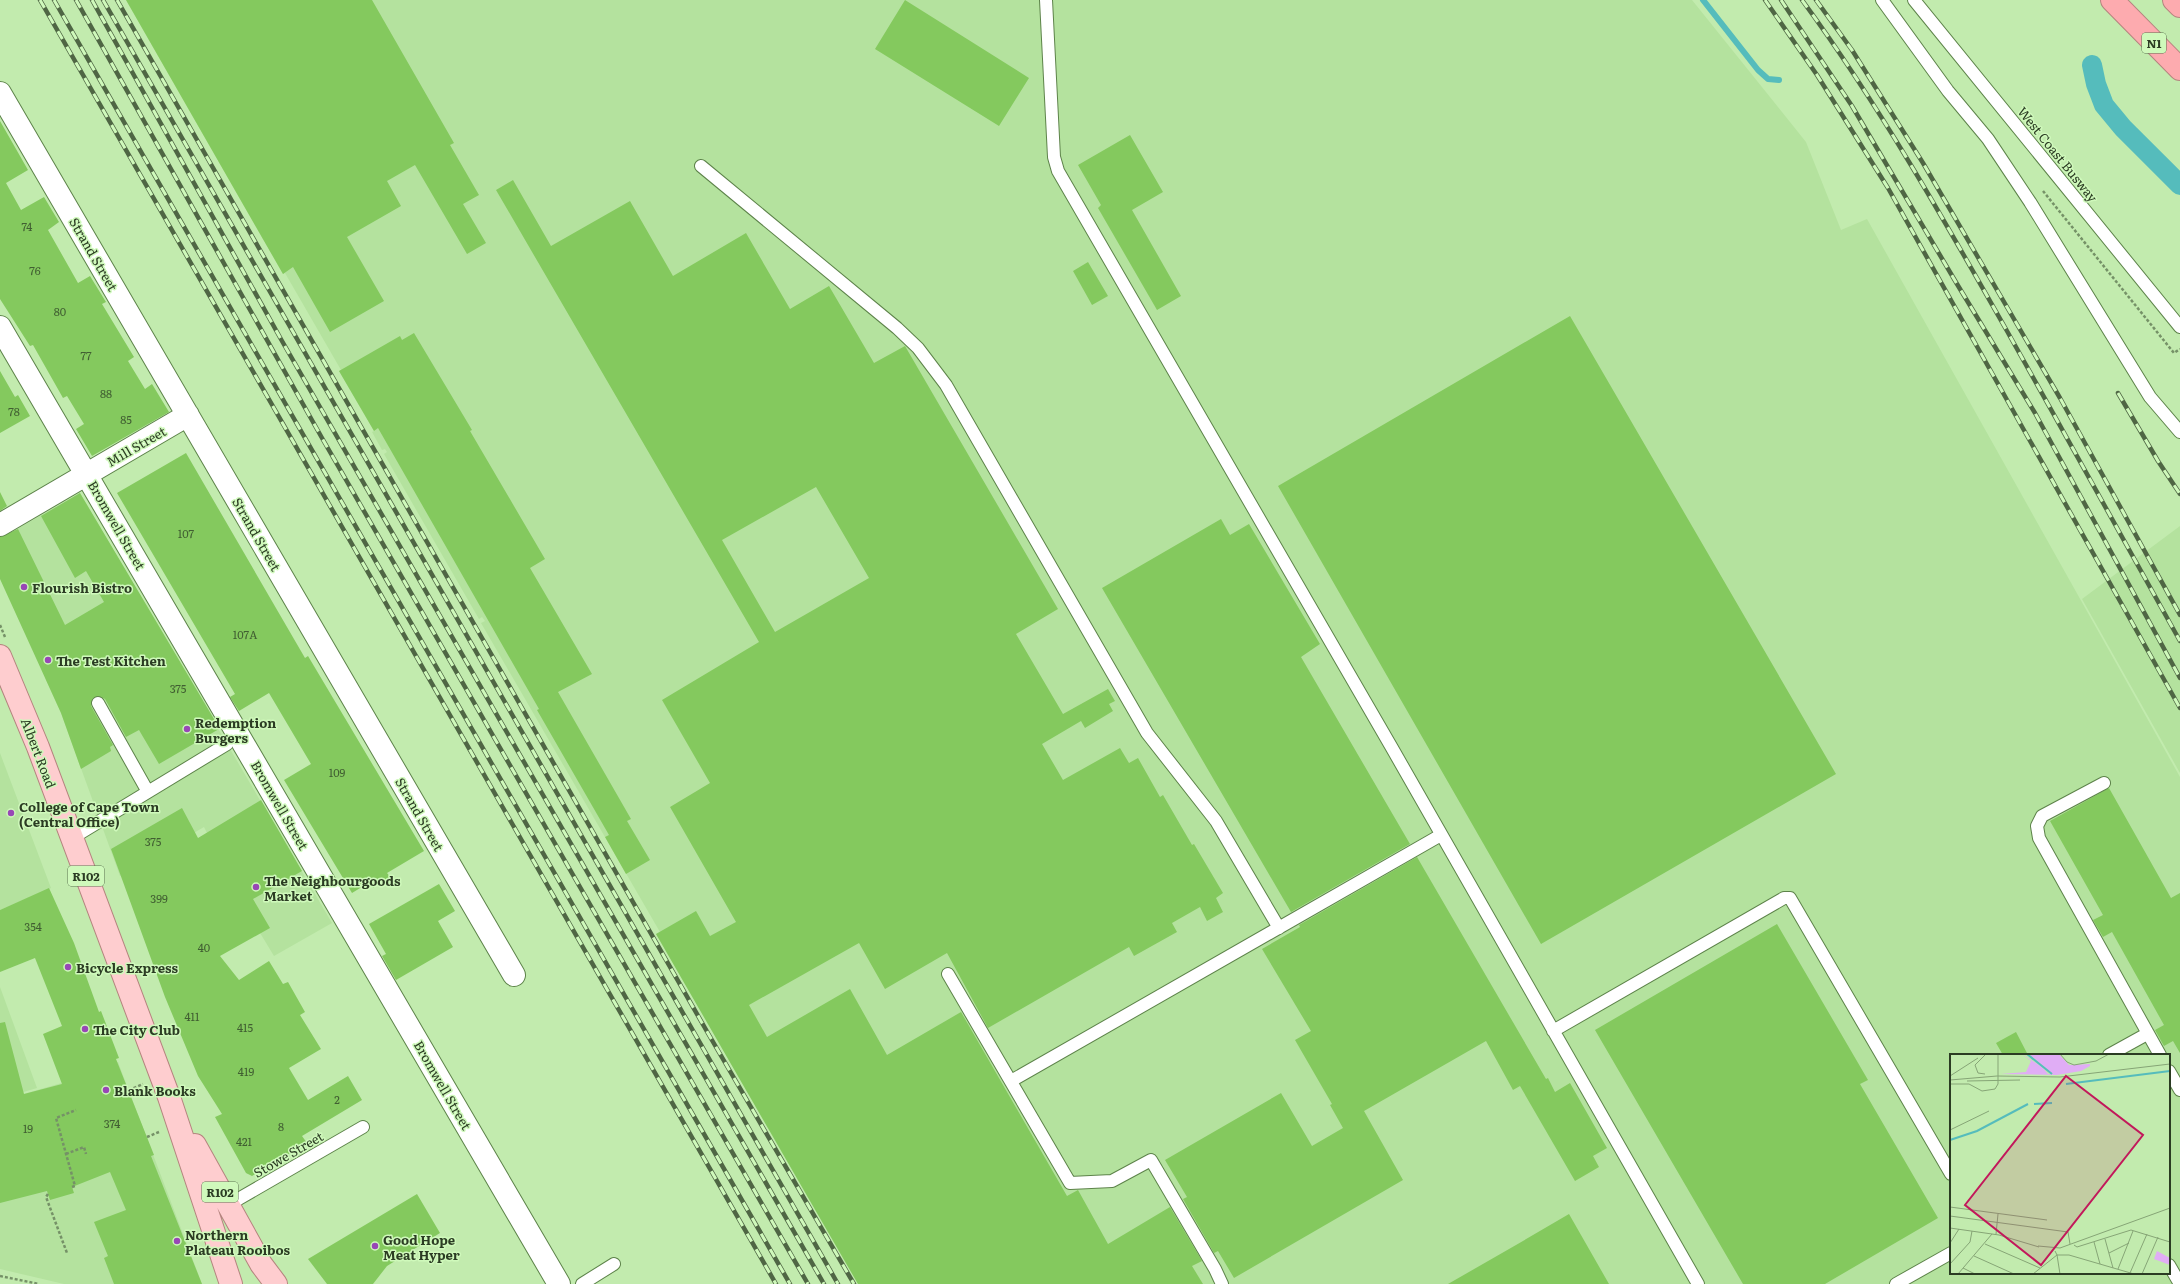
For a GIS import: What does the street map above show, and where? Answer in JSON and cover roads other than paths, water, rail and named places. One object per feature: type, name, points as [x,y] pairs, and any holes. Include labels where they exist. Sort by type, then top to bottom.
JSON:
[{"type":"highway","name":"N1","points":[[2112,0],[2180,69]]},
{"type":"highway","points":[[2174,0],[2180,6]]},
{"type":"main road","name":"Albert Road","points":[[0,656],[38,748],[169,1097],[231,1284]]},
{"type":"main road","name":"Albert Road","points":[[169,1097],[261,1264],[276,1284]]},
{"type":"street","name":"Strand Street","points":[[0,93],[514,974]]},
{"type":"street","name":"Bromwell Street","points":[[0,327],[559,1284]]},
{"type":"street","name":"Mill Street","points":[[0,525],[188,415]]},
{"type":"lane","points":[[1046,0],[1054,157],[1058,171],[1441,834],[1698,1284]]},
{"type":"lane","points":[[1882,0],[1948,91],[1988,140],[2030,202],[2150,396],[2180,432]]},
{"type":"lane","name":"West Coast Busway","points":[[1914,0],[2180,326]]},
{"type":"lane","points":[[701,166],[897,328],[930,362],[946,385],[1147,733],[1216,821],[1279,928]]},
{"type":"lane","points":[[98,703],[148,792]]},
{"type":"lane","points":[[72,838],[227,744]]},
{"type":"lane","points":[[2104,783],[2042,816],[2037,826],[2039,838],[2159,1054]]},
{"type":"lane","points":[[1011,1081],[1441,834]]},
{"type":"lane","points":[[1553,1031],[1784,898],[1790,898],[1950,1172]]},
{"type":"lane","points":[[948,974],[1070,1184],[1112,1181],[1151,1160],[1215,1269],[1222,1284]]},
{"type":"lane","points":[[2111,1054],[2147,1034]]},
{"type":"lane","points":[[2170,1073],[2180,1090]]},
{"type":"lane","name":"Stowe Street","points":[[228,1205],[363,1126]]},
{"type":"lane","points":[[1896,1284],[1950,1254]]},
{"type":"lane","points":[[582,1284],[614,1264]]},
{"type":"lane","points":[[2170,1267],[2180,1284]]},
{"type":"waterway","points":[[1703,0],[1758,70],[1768,79],[1779,80]]},
{"type":"waterway","points":[[2092,65],[2096,84],[2104,105],[2123,128],[2180,185]]},
{"type":"railway","points":[[40,0],[776,1284]]},
{"type":"railway","points":[[54,0],[790,1284]]},
{"type":"railway","points":[[76,0],[322,438],[808,1284]]},
{"type":"railway","points":[[92,0],[282,341],[824,1284]]},
{"type":"railway","points":[[103,0],[838,1284]]},
{"type":"railway","points":[[117,0],[709,1035],[854,1284]]},
{"type":"railway","points":[[1765,0],[1817,75],[1888,188],[2180,708]]},
{"type":"railway","points":[[1781,0],[1852,106],[2035,413],[2180,678]]},
{"type":"railway","points":[[1802,0],[1858,80],[1934,204],[2007,331],[2180,641]]},
{"type":"railway","points":[[1816,0],[1852,50],[1923,163],[2060,398],[2180,615]]},
{"type":"railway","points":[[2118,393],[2158,461],[2180,494]]},
{"type":"place","name":"Flourish Bistro","points":[[24,587]]},
{"type":"place","name":"The Test Kitchen","points":[[48,660]]},
{"type":"place","name":"Redemption Burgers","points":[[187,729]]},
{"type":"place","name":"College of Cape Town (Central Office)","points":[[11,813]]},
{"type":"place","name":"The Neighbourgoods Market","points":[[256,887]]},
{"type":"place","name":"Bicycle Express","points":[[68,967]]},
{"type":"place","name":"The City Club","points":[[85,1029]]},
{"type":"place","name":"Blank Books","points":[[106,1090]]},
{"type":"place","name":"Northern Plateau Rooibos","points":[[177,1241]]},
{"type":"place","name":"Good Hope Meat Hyper","points":[[375,1246]]}]
